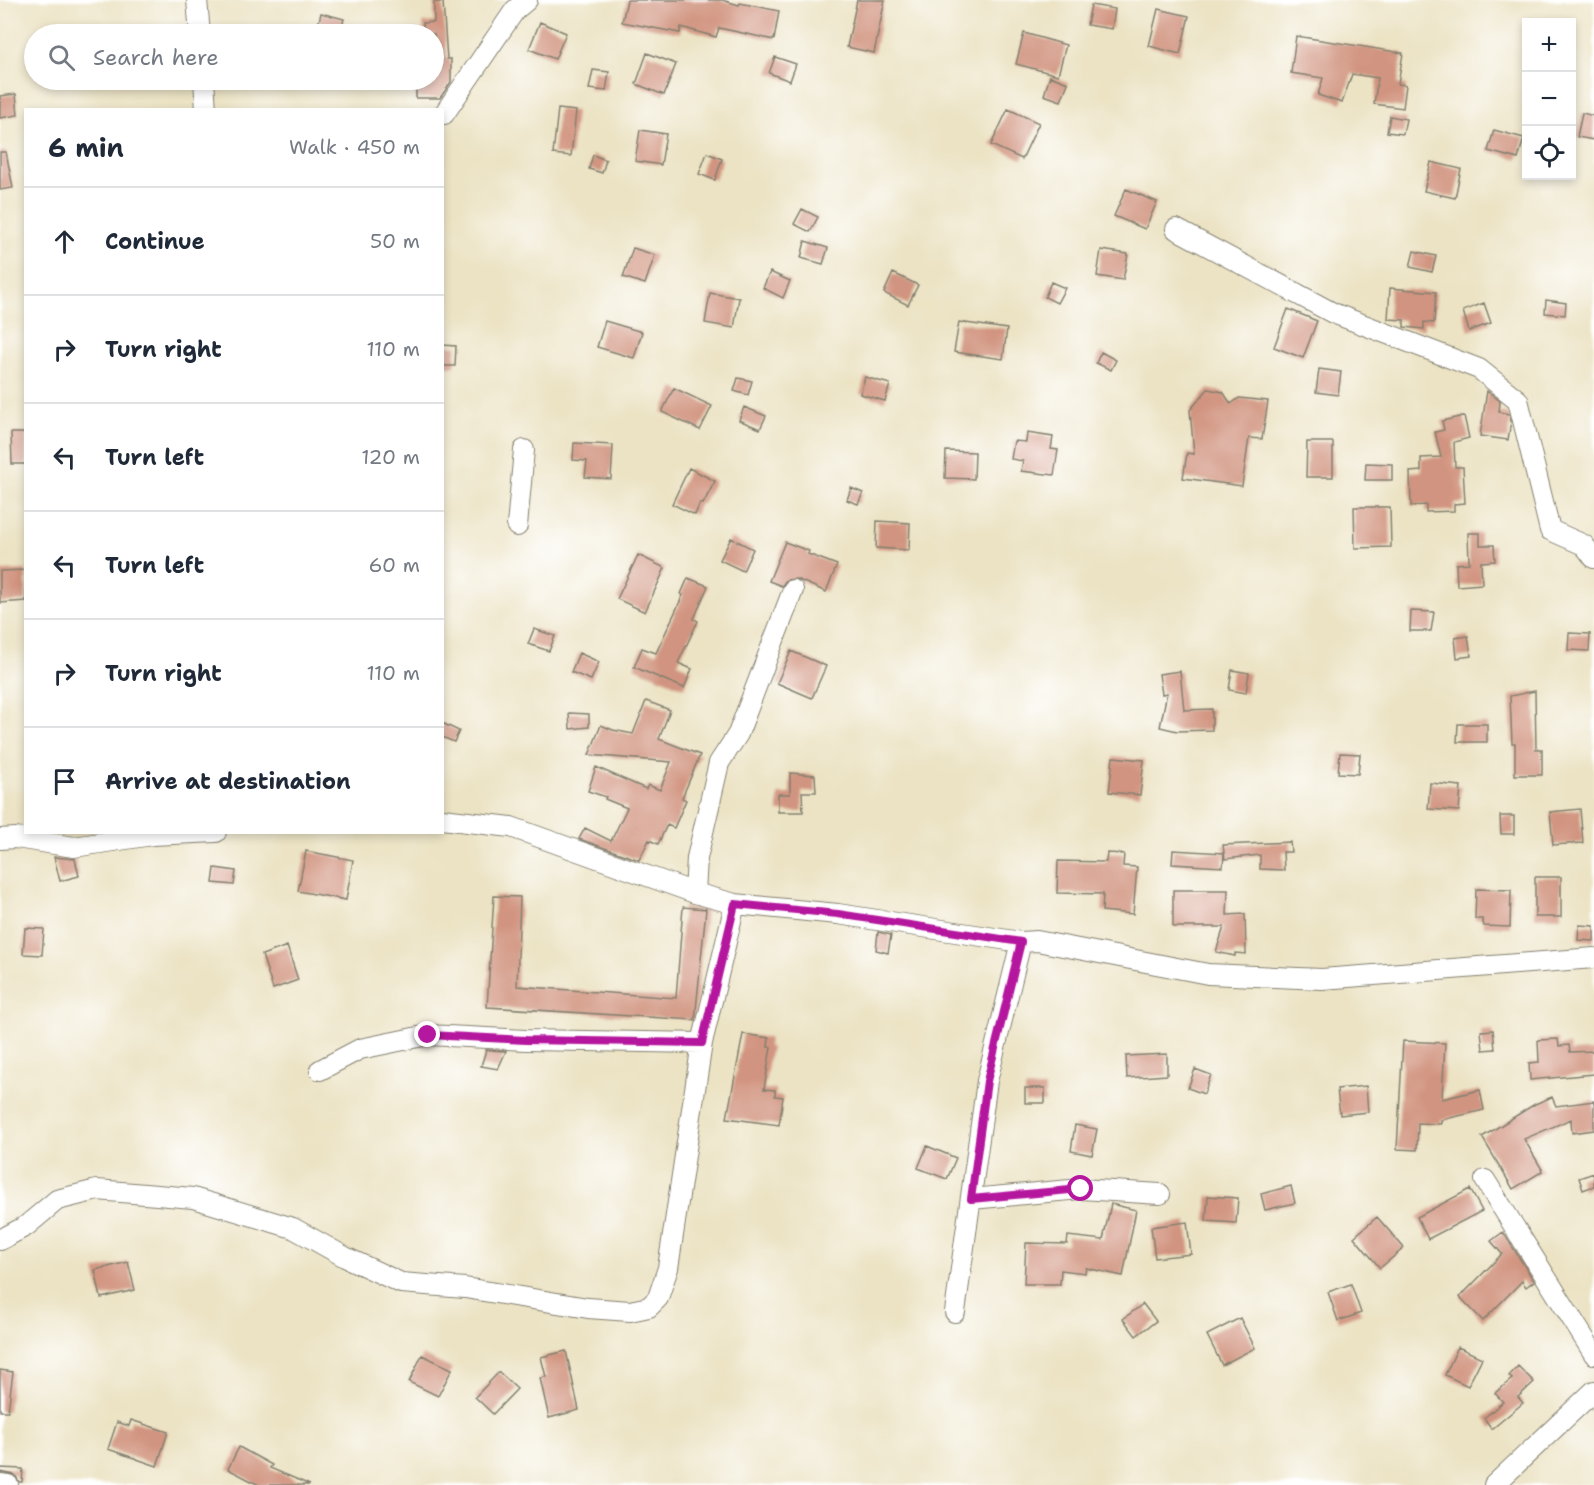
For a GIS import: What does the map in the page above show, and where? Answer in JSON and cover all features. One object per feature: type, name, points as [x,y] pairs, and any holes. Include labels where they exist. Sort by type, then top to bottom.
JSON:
[{"type":"street","points":[[197,0],[199,24]]},
{"type":"street","points":[[444,114],[515,9],[527,0]]},
{"type":"street","points":[[205,90],[206,108]]},
{"type":"street","points":[[1176,229],[1333,313],[1479,369],[1518,400],[1550,530],[1584,545],[1594,558]]},
{"type":"street","points":[[517,526],[524,450]]},
{"type":"street","points":[[696,893],[697,858],[719,763],[738,734],[793,590]]},
{"type":"street","points":[[444,819],[511,827],[696,893],[735,904],[838,914],[1021,942],[1037,941],[1208,974],[1322,979],[1594,958]]},
{"type":"street","points":[[0,839],[16,838],[74,847],[173,834]]},
{"type":"street","points":[[0,1240],[26,1226],[57,1200],[97,1190],[193,1198],[292,1228],[345,1257],[401,1283],[465,1288],[588,1308],[630,1311],[649,1308],[658,1298],[668,1268],[702,1043],[735,904]]},
{"type":"street","points":[[955,1312],[987,1081],[1021,942]]},
{"type":"street","points":[[320,1070],[360,1050],[428,1035],[526,1040],[702,1043]]},
{"type":"street","points":[[1485,1180],[1594,1354]]},
{"type":"street","points":[[971,1199],[1081,1189],[1160,1194]]},
{"type":"street","points":[[1494,1485],[1594,1391]]},
{"type":"street","points":[[0,1484],[8,1485]]},
{"type":"building","points":[[627,0],[722,0],[779,11],[774,40],[719,28],[716,37],[681,27],[680,33],[622,22]]},
{"type":"building","points":[[857,0],[885,0],[874,53],[847,47]]},
{"type":"building","points":[[434,2],[443,2],[447,59],[451,59],[451,82],[440,98],[416,98],[416,90],[444,90],[444,24],[423,24],[434,22]]},
{"type":"building","points":[[1091,5],[1115,9],[1112,29],[1087,25]]},
{"type":"building","points":[[1158,9],[1189,16],[1180,54],[1149,46]]},
{"type":"building","points":[[321,13],[344,19],[343,24],[318,24]]},
{"type":"building","points":[[540,22],[566,33],[555,59],[529,49]]},
{"type":"building","points":[[1024,33],[1066,45],[1058,75],[1016,64]]},
{"type":"building","points":[[1296,36],[1403,53],[1398,84],[1406,85],[1403,108],[1374,104],[1378,78],[1352,74],[1342,103],[1318,95],[1323,78],[1291,73]]},
{"type":"building","points":[[647,53],[676,64],[664,95],[636,84]]},
{"type":"building","points":[[775,57],[796,64],[790,81],[769,73]]},
{"type":"building","points":[[593,70],[609,72],[606,91],[589,89]]},
{"type":"building","points":[[1050,76],[1068,83],[1061,101],[1044,95]]},
{"type":"building","points":[[16,94],[18,115],[0,118],[0,96]]},
{"type":"building","points":[[558,109],[576,111],[571,156],[553,154]]},
{"type":"building","points":[[1008,109],[1039,123],[1022,159],[991,145]]},
{"type":"building","points":[[1582,113],[1594,116],[1594,140],[1577,137]]},
{"type":"building","points":[[1390,116],[1406,119],[1403,134],[1387,132]]},
{"type":"building","points":[[640,130],[666,134],[661,165],[635,161]]},
{"type":"building","points":[[1494,130],[1522,137],[1518,159],[1488,151]]},
{"type":"building","points":[[0,152],[6,152],[13,188],[0,190]]},
{"type":"building","points":[[707,153],[722,159],[715,180],[699,174]]},
{"type":"building","points":[[593,155],[606,160],[602,173],[589,169]]},
{"type":"building","points":[[1431,162],[1461,169],[1455,198],[1424,191]]},
{"type":"building","points":[[1126,189],[1157,202],[1145,229],[1114,216]]},
{"type":"building","points":[[802,209],[818,217],[810,232],[794,224]]},
{"type":"building","points":[[805,241],[828,248],[823,264],[801,258]]},
{"type":"building","points":[[633,248],[655,255],[645,284],[623,277]]},
{"type":"building","points":[[1101,250],[1128,254],[1123,280],[1097,276]]},
{"type":"building","points":[[1414,251],[1436,256],[1432,272],[1410,267]]},
{"type":"building","points":[[770,272],[790,281],[783,298],[763,288]]},
{"type":"building","points":[[893,273],[918,285],[908,305],[884,293]]},
{"type":"building","points":[[1051,282],[1065,288],[1057,303],[1045,297]]},
{"type":"building","points":[[1390,288],[1436,292],[1434,323],[1424,322],[1424,329],[1404,327],[1404,320],[1388,319]]},
{"type":"building","points":[[710,293],[739,298],[734,328],[705,323]]},
{"type":"building","points":[[1546,300],[1566,303],[1565,315],[1545,313]]},
{"type":"building","points":[[1484,303],[1491,323],[1469,331],[1463,311]]},
{"type":"building","points":[[1288,309],[1317,321],[1303,358],[1274,347]]},
{"type":"building","points":[[605,321],[642,332],[634,358],[597,347]]},
{"type":"building","points":[[959,322],[1007,329],[1003,359],[954,352]]},
{"type":"building","points":[[444,345],[456,346],[455,366],[444,366]]},
{"type":"building","points":[[1101,352],[1116,360],[1111,370],[1096,363]]},
{"type":"building","points":[[1319,369],[1341,372],[1338,395],[1316,392]]},
{"type":"building","points":[[865,377],[890,384],[885,401],[860,394]]},
{"type":"building","points":[[738,378],[752,381],[748,395],[734,391]]},
{"type":"building","points":[[674,388],[712,406],[700,430],[662,412]]},
{"type":"building","points":[[1208,389],[1223,392],[1231,404],[1239,398],[1268,401],[1262,439],[1249,438],[1242,486],[1183,478],[1187,453],[1194,454],[1190,410]]},
{"type":"building","points":[[1487,391],[1500,401],[1499,412],[1509,414],[1511,421],[1508,440],[1480,436]]},
{"type":"building","points":[[744,407],[766,416],[760,429],[739,420]]},
{"type":"building","points":[[1464,416],[1469,438],[1454,442],[1455,467],[1463,467],[1465,503],[1454,504],[1454,511],[1426,512],[1426,505],[1411,506],[1410,472],[1421,471],[1421,458],[1441,457],[1435,432],[1444,430],[1442,421]]},
{"type":"building","points":[[11,433],[24,433],[24,464],[12,464]]},
{"type":"building","points":[[1027,433],[1053,437],[1051,449],[1058,450],[1054,475],[1021,471],[1023,461],[1011,459],[1014,441],[1026,442]]},
{"type":"building","points":[[1307,442],[1333,442],[1333,477],[1306,477]]},
{"type":"building","points":[[574,443],[613,445],[611,479],[585,477],[587,461],[573,460]]},
{"type":"building","points":[[946,451],[975,452],[974,479],[945,478]]},
{"type":"building","points":[[1366,463],[1392,464],[1392,480],[1365,480]]},
{"type":"building","points":[[689,468],[715,481],[695,515],[672,504]]},
{"type":"building","points":[[851,488],[863,493],[858,504],[847,500]]},
{"type":"building","points":[[1354,507],[1390,507],[1391,547],[1355,548]]},
{"type":"building","points":[[877,521],[910,523],[909,550],[876,548]]},
{"type":"building","points":[[1468,533],[1480,533],[1480,545],[1494,545],[1495,561],[1481,562],[1482,584],[1457,586],[1456,564],[1469,563]]},
{"type":"building","points":[[731,538],[753,549],[743,571],[720,560]]},
{"type":"building","points":[[785,542],[837,565],[826,592],[797,579],[786,580],[782,586],[769,581]]},
{"type":"building","points":[[638,555],[665,568],[645,612],[617,599]]},
{"type":"building","points":[[24,570],[24,601],[0,603],[0,571]]},
{"type":"building","points":[[688,578],[708,586],[694,619],[698,621],[678,663],[692,669],[684,688],[634,667],[642,648],[656,653],[683,595],[681,594]]},
{"type":"building","points":[[1411,611],[1434,612],[1431,631],[1410,631]]},
{"type":"building","points":[[534,629],[555,636],[549,651],[528,644]]},
{"type":"building","points":[[1569,633],[1590,634],[1589,651],[1568,650]]},
{"type":"building","points":[[1468,636],[1471,656],[1457,658],[1455,638]]},
{"type":"building","points":[[791,651],[826,666],[812,698],[777,683]]},
{"type":"building","points":[[579,653],[599,662],[591,680],[571,672]]},
{"type":"building","points":[[1232,670],[1249,673],[1246,693],[1229,690]]},
{"type":"building","points":[[1180,671],[1184,710],[1212,709],[1212,730],[1177,731],[1160,727],[1167,693],[1162,694],[1159,674]]},
{"type":"building","points":[[1535,691],[1536,749],[1542,749],[1542,775],[1515,775],[1515,743],[1512,743],[1510,696]]},
{"type":"building","points":[[646,701],[670,710],[659,739],[700,755],[682,798],[686,800],[674,828],[667,825],[658,844],[649,840],[639,860],[579,839],[585,828],[611,841],[627,808],[588,791],[596,767],[646,789],[648,785],[660,790],[671,762],[589,755],[601,725],[633,734]]},
{"type":"building","points":[[569,713],[589,714],[589,727],[570,729]]},
{"type":"building","points":[[444,724],[459,731],[454,742],[444,738]]},
{"type":"building","points":[[1458,724],[1487,724],[1487,742],[1457,742]]},
{"type":"building","points":[[1340,753],[1360,754],[1358,774],[1338,773]]},
{"type":"building","points":[[1113,757],[1144,760],[1140,795],[1109,792]]},
{"type":"building","points":[[790,773],[815,775],[816,792],[802,792],[803,812],[778,812],[778,794],[790,794]]},
{"type":"building","points":[[1430,783],[1461,786],[1459,811],[1428,809]]},
{"type":"building","points":[[1580,809],[1583,843],[1553,845],[1550,812]]},
{"type":"building","points":[[1500,816],[1514,816],[1514,834],[1501,834]]},
{"type":"building","points":[[1290,842],[1291,852],[1283,852],[1284,870],[1260,869],[1260,855],[1225,859],[1223,845]]},
{"type":"building","points":[[1173,850],[1224,853],[1223,867],[1172,864]]},
{"type":"building","points":[[306,851],[353,860],[346,900],[298,891]]},
{"type":"building","points":[[1107,853],[1124,854],[1123,866],[1137,867],[1133,914],[1102,911],[1103,894],[1057,893],[1058,861],[1106,862]]},
{"type":"building","points":[[54,857],[75,859],[79,876],[60,881]]},
{"type":"building","points":[[215,868],[236,871],[234,885],[213,883]]},
{"type":"building","points":[[1535,877],[1561,877],[1561,917],[1535,917]]},
{"type":"building","points":[[1476,889],[1511,890],[1510,927],[1484,926],[1482,919],[1475,919]]},
{"type":"building","points":[[1173,890],[1228,890],[1227,915],[1245,914],[1246,954],[1235,953],[1235,956],[1216,952],[1224,927],[1173,927]]},
{"type":"building","points":[[494,896],[520,897],[517,986],[676,998],[683,907],[706,909],[695,1020],[487,1007]]},
{"type":"building","points":[[1579,925],[1594,926],[1594,941],[1578,940]]},
{"type":"building","points":[[25,928],[44,929],[42,955],[23,954]]},
{"type":"building","points":[[878,932],[891,935],[888,953],[876,950]]},
{"type":"building","points":[[287,946],[298,980],[273,989],[262,955]]},
{"type":"building","points":[[1493,1030],[1495,1049],[1483,1050],[1481,1031]]},
{"type":"building","points":[[743,1034],[769,1038],[768,1047],[771,1047],[764,1089],[775,1090],[775,1096],[783,1097],[779,1125],[727,1118]]},
{"type":"building","points":[[1558,1039],[1559,1046],[1569,1045],[1570,1052],[1594,1051],[1594,1074],[1530,1080],[1529,1063],[1539,1062],[1538,1040]]},
{"type":"building","points":[[1403,1041],[1445,1043],[1442,1099],[1480,1090],[1484,1110],[1441,1120],[1441,1124],[1418,1123],[1417,1150],[1397,1149]]},
{"type":"building","points":[[486,1050],[506,1051],[498,1069],[481,1066]]},
{"type":"building","points":[[1167,1054],[1167,1075],[1127,1078],[1126,1056]]},
{"type":"building","points":[[1195,1069],[1211,1075],[1204,1094],[1188,1088]]},
{"type":"building","points":[[1366,1086],[1368,1112],[1340,1115],[1337,1089]]},
{"type":"building","points":[[1025,1088],[1045,1088],[1045,1103],[1025,1103]]},
{"type":"building","points":[[1552,1097],[1556,1106],[1594,1101],[1594,1130],[1572,1133],[1571,1119],[1524,1139],[1543,1171],[1513,1189],[1482,1137],[1535,1104]]},
{"type":"building","points":[[1075,1125],[1097,1129],[1092,1155],[1071,1151]]},
{"type":"building","points":[[927,1146],[956,1158],[947,1179],[918,1168]]},
{"type":"building","points":[[1594,1173],[1594,1186],[1583,1190],[1579,1178]]},
{"type":"building","points":[[1291,1186],[1295,1203],[1265,1210],[1261,1194]]},
{"type":"building","points":[[1470,1189],[1482,1211],[1428,1239],[1417,1217]]},
{"type":"building","points":[[1208,1196],[1238,1198],[1236,1223],[1206,1221]]},
{"type":"building","points":[[1111,1204],[1136,1210],[1123,1276],[1086,1268],[1085,1273],[1061,1270],[1060,1284],[1024,1284],[1026,1243],[1067,1244],[1068,1236],[1103,1240]]},
{"type":"building","points":[[1377,1217],[1404,1248],[1380,1268],[1354,1237]]},
{"type":"building","points":[[1187,1222],[1191,1254],[1155,1258],[1151,1227]]},
{"type":"building","points":[[1503,1232],[1534,1281],[1526,1287],[1522,1281],[1483,1321],[1460,1297],[1502,1254],[1491,1241]]},
{"type":"building","points":[[128,1262],[135,1290],[101,1298],[95,1270]]},
{"type":"building","points":[[1351,1284],[1361,1313],[1338,1321],[1328,1292]]},
{"type":"building","points":[[1143,1304],[1156,1321],[1136,1336],[1123,1319]]},
{"type":"building","points":[[1240,1318],[1255,1348],[1222,1365],[1207,1335]]},
{"type":"building","points":[[1458,1347],[1482,1358],[1468,1386],[1445,1375]]},
{"type":"building","points":[[566,1351],[579,1410],[549,1418],[540,1378],[546,1377],[541,1357]]},
{"type":"building","points":[[422,1355],[452,1369],[438,1396],[409,1382]]},
{"type":"building","points":[[1518,1366],[1534,1382],[1518,1397],[1523,1403],[1492,1429],[1484,1418],[1503,1402],[1495,1393],[1512,1379],[1509,1376]]},
{"type":"building","points":[[0,1370],[13,1372],[8,1411],[0,1411]]},
{"type":"building","points":[[499,1372],[517,1389],[493,1414],[475,1397]]},
{"type":"building","points":[[131,1420],[168,1432],[157,1466],[108,1449],[117,1422],[129,1426]]},
{"type":"building","points":[[239,1447],[272,1465],[270,1468],[310,1485],[259,1485],[228,1469]]},
{"type":"building","points":[[0,1468],[23,1469],[22,1482],[19,1482],[15,1475],[0,1472]]},
{"type":"route","points":[[428,1035],[526,1040],[702,1043],[735,904],[838,914],[1021,942],[987,1081],[971,1199],[1036,1191],[1081,1189]]}]
